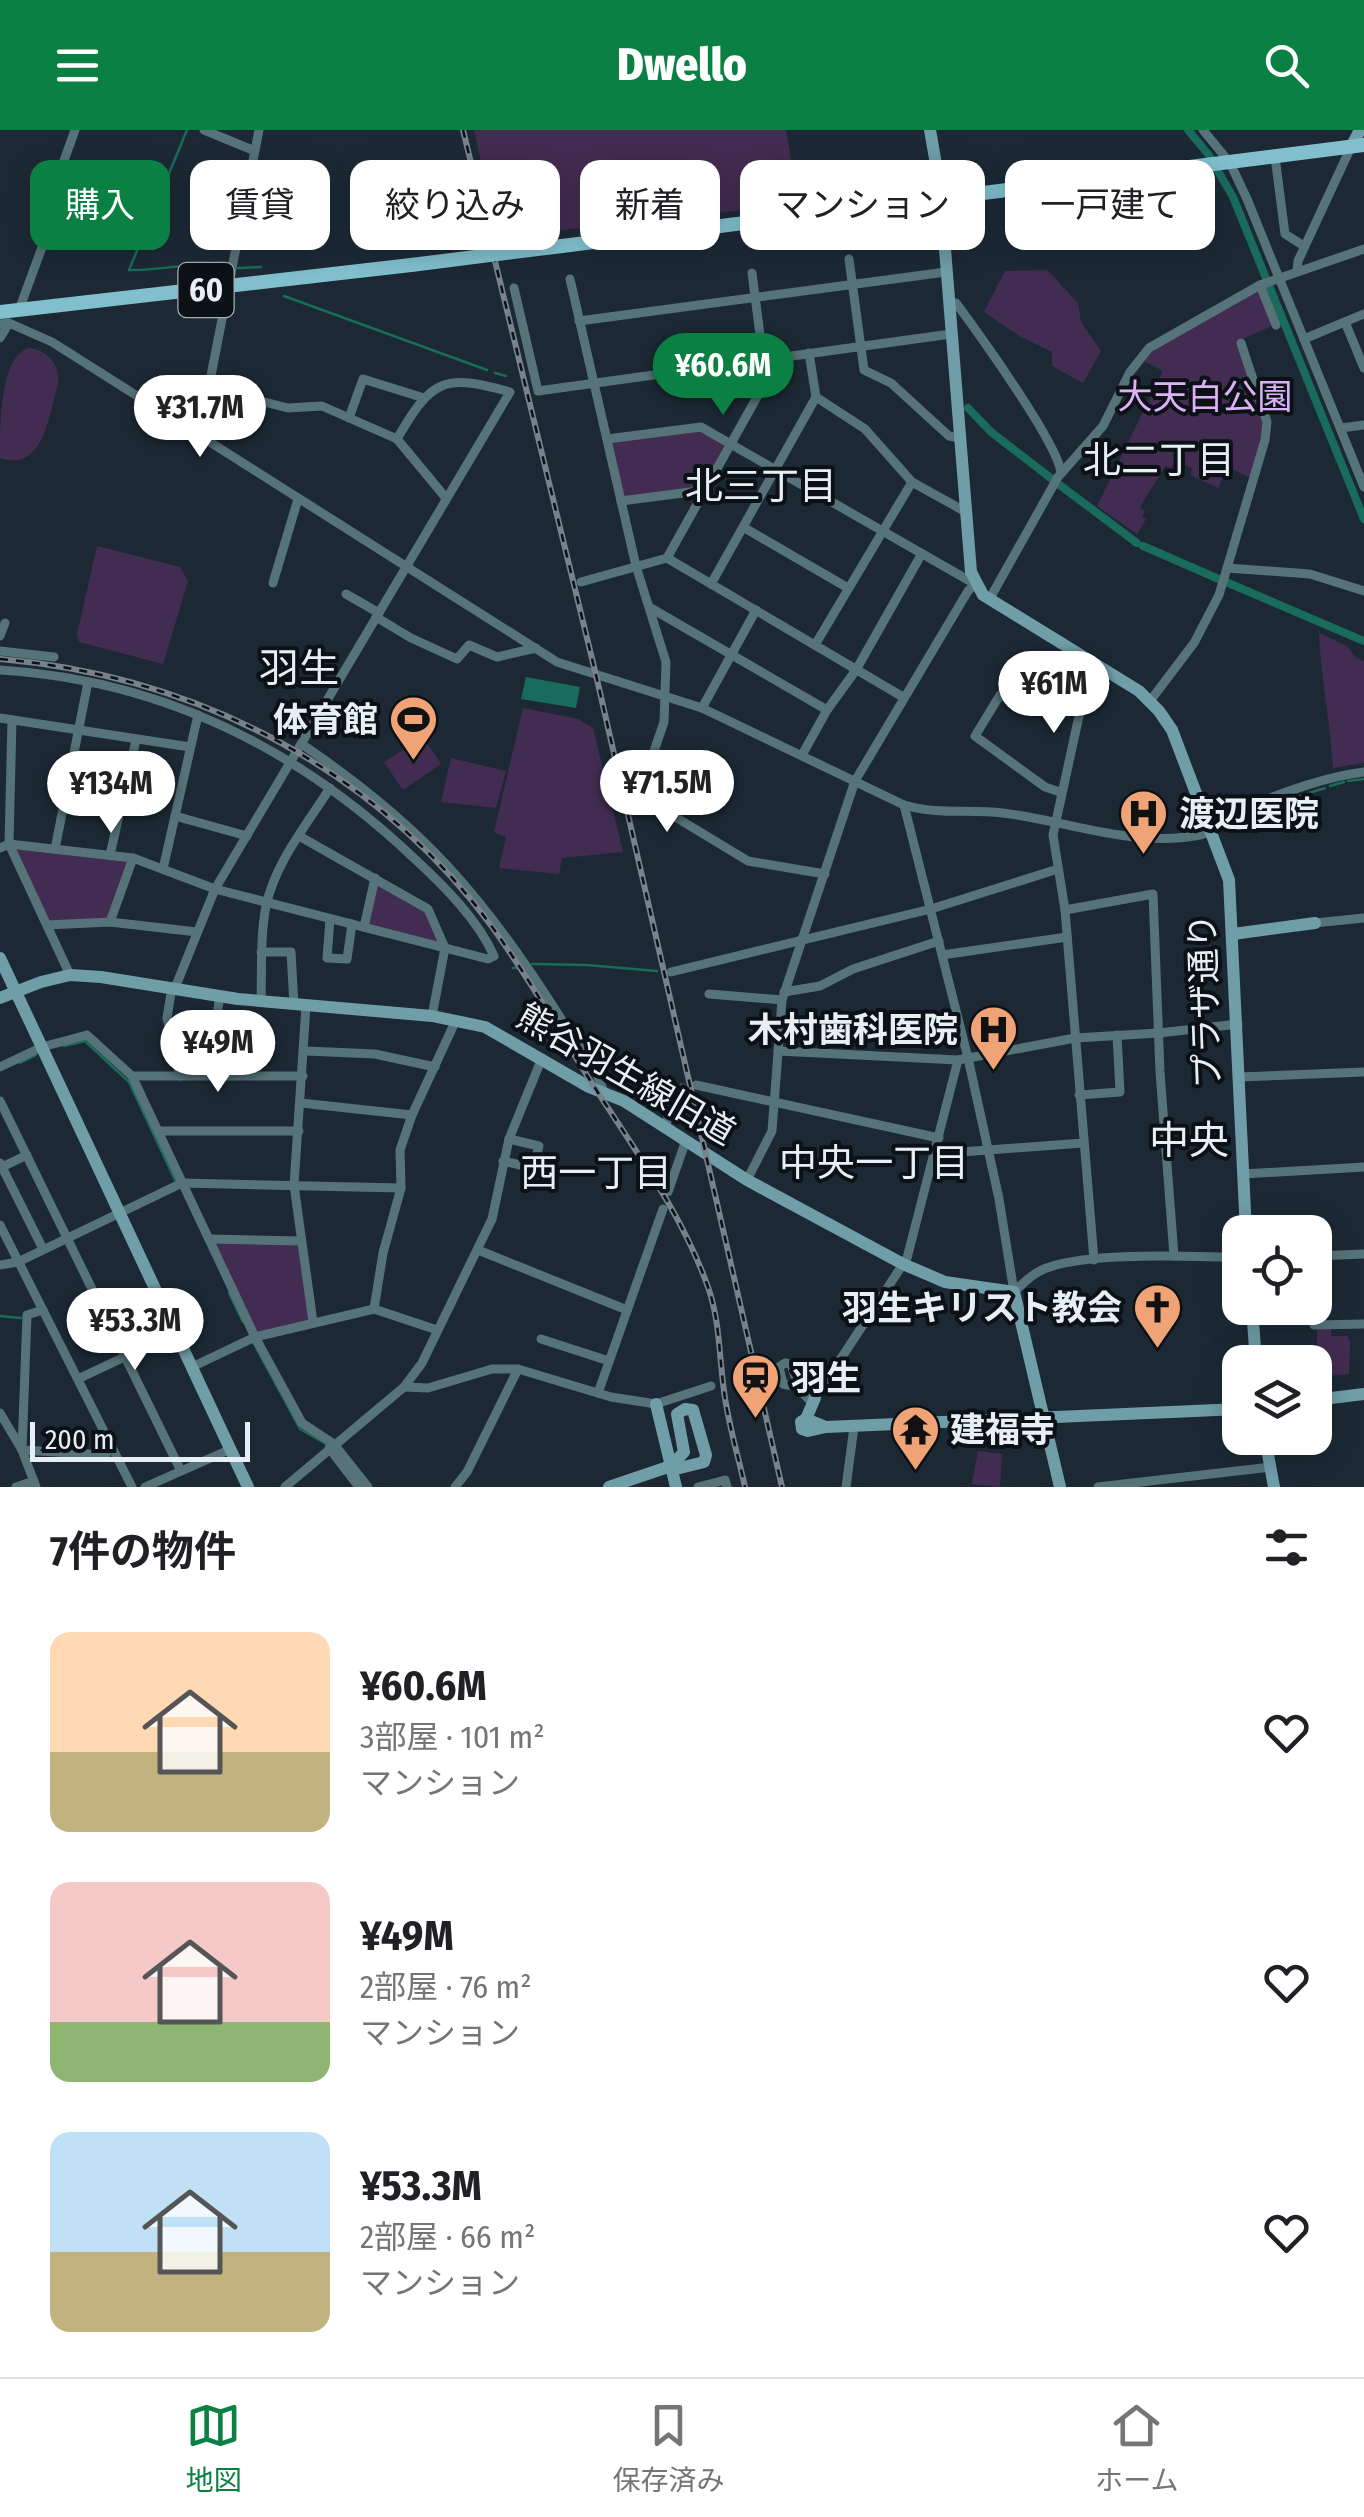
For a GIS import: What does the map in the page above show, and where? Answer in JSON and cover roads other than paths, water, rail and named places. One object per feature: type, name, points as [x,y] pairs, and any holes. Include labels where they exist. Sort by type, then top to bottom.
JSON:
[{"type":"main road","name":"60","points":[[985,194],[1358,146]]},
{"type":"main road","name":"60","points":[[3,320],[19,310],[740,224]]},
{"type":"street","points":[[19,310],[48,231],[56,183],[75,130]]},
{"type":"street","points":[[204,130],[255,151]]},
{"type":"street","points":[[200,436],[259,130]]},
{"type":"street","points":[[930,130],[935,160]]},
{"type":"street","points":[[1203,130],[1228,163],[1364,487]]},
{"type":"street","points":[[1297,270],[1304,246],[1358,146],[1360,130]]},
{"type":"street","points":[[1275,157],[1285,234],[1304,246]]},
{"type":"street","points":[[989,600],[1058,477],[1104,426],[1130,372],[1148,348],[1261,284],[1364,248]]},
{"type":"street","points":[[944,250],[975,584]]},
{"type":"street","points":[[848,259],[864,370],[891,383],[948,436],[959,438]]},
{"type":"street","points":[[579,321],[946,272]]},
{"type":"street","points":[[667,558],[766,381],[752,273]]},
{"type":"street","points":[[570,279],[636,566],[666,662],[664,722],[638,790],[640,795],[748,861],[825,874]]},
{"type":"street","points":[[1261,284],[1276,325]]},
{"type":"street","points":[[514,288],[538,390],[951,334]]},
{"type":"street","points":[[949,302],[956,303],[1048,441],[1058,477]]},
{"type":"street","points":[[1304,340],[1364,314]]},
{"type":"street","points":[[0,338],[3,320],[52,342],[404,567],[575,670],[702,708],[904,806],[926,812],[1000,812],[1132,837],[1190,836],[1212,831],[1236,814],[1266,801],[1364,772]]},
{"type":"street","points":[[1344,322],[1364,368]]},
{"type":"street","points":[[606,439],[698,427],[975,584],[989,600],[1150,701],[1194,643],[1218,594],[1268,424],[1241,343]]},
{"type":"street","points":[[711,584],[816,396],[809,353]]},
{"type":"street","points":[[349,418],[364,378],[424,398]]},
{"type":"street","points":[[180,1076],[167,1018],[174,987],[215,889],[510,392],[455,380],[424,398],[397,439]]},
{"type":"street","points":[[209,388],[288,408],[322,406],[397,439],[446,498]]},
{"type":"street","points":[[816,396],[866,429],[912,482],[966,512]]},
{"type":"street","points":[[1341,428],[1364,425]]},
{"type":"street","points":[[815,646],[912,482]]},
{"type":"street","points":[[621,501],[706,490]]},
{"type":"street","points":[[273,584],[298,499]]},
{"type":"street","points":[[743,527],[848,588]]},
{"type":"street","points":[[802,755],[921,555]]},
{"type":"street","points":[[581,582],[667,558],[903,697]]},
{"type":"street","points":[[1227,568],[1310,574],[1364,591]]},
{"type":"street","points":[[747,1180],[772,1131],[783,996],[855,780],[975,584]]},
{"type":"street","points":[[346,594],[411,638],[456,658],[469,645],[498,657],[536,648]]},
{"type":"street","points":[[649,607],[827,710]]},
{"type":"street","points":[[702,708],[756,610]]},
{"type":"street","points":[[0,636],[5,623]]},
{"type":"street","points":[[0,651],[54,657]]},
{"type":"street","points":[[1094,1260],[1065,910],[1053,835],[1086,684],[1096,666]]},
{"type":"street","points":[[0,670],[88,682],[143,696],[198,715],[293,761],[372,820],[447,892],[474,922],[494,956],[488,959],[266,904],[133,858],[5,846]]},
{"type":"street","points":[[1060,792],[1046,788],[975,736],[1000,696],[1021,704],[1038,681],[1052,688],[1061,700],[1081,709]]},
{"type":"street","points":[[56,849],[88,682]]},
{"type":"street","name":"プラザ通り","points":[[1150,701],[1172,730],[1230,880],[1245,1215]]},
{"type":"street","points":[[164,869],[198,715]]},
{"type":"street","points":[[0,718],[190,746]]},
{"type":"street","points":[[12,720],[5,846],[70,976]]},
{"type":"street","points":[[110,855],[136,740]]},
{"type":"street","points":[[303,745],[387,805],[462,879],[524,960],[604,1093]]},
{"type":"street","points":[[261,1001],[266,904],[280,867],[330,788]]},
{"type":"street","points":[[904,806],[939,941],[998,1199],[1040,1416],[1060,1487]]},
{"type":"street","points":[[175,816],[246,836]]},
{"type":"street","points":[[299,836],[428,909],[445,948],[432,1016]]},
{"type":"street","points":[[110,922],[133,858]]},
{"type":"street","points":[[671,972],[931,909],[1058,869]]},
{"type":"street","points":[[364,927],[374,878]]},
{"type":"street","points":[[428,909],[447,892]]},
{"type":"street","points":[[1065,910],[1154,894],[1174,1256]]},
{"type":"street","points":[[1233,934],[1364,918]]},
{"type":"street","points":[[330,919],[327,958],[347,959],[352,924]]},
{"type":"street","points":[[47,925],[110,922],[196,932]]},
{"type":"street","points":[[942,955],[1067,937]]},
{"type":"street","points":[[710,994],[783,996],[939,941]]},
{"type":"street","points":[[261,952],[291,952],[300,1005],[306,1050],[294,1185],[314,1322]]},
{"type":"street","points":[[0,958],[248,1487]]},
{"type":"street","name":"熊谷羽生線旧道","points":[[0,998],[70,976],[261,1001],[432,1016],[485,1027],[582,1084],[624,1102],[747,1180],[903,1264],[945,1282],[1014,1292]]},
{"type":"street","points":[[220,995],[216,1023],[228,1076]]},
{"type":"street","points":[[374,1309],[383,1252],[400,1188],[400,1150],[456,1020]]},
{"type":"street","points":[[778,1051],[963,1059],[1075,1038],[1238,1024]]},
{"type":"street","points":[[0,1067],[42,1047],[88,1035],[132,1076],[255,1336],[302,1422],[332,1446],[368,1487]]},
{"type":"street","points":[[1079,1095],[1120,1092],[1117,1036]]},
{"type":"street","points":[[172,1043],[218,1042]]},
{"type":"street","points":[[306,1050],[375,1054],[435,1067]]},
{"type":"street","points":[[285,1487],[404,1387],[422,1363],[492,1219],[509,1138],[542,1058]]},
{"type":"street","points":[[963,1059],[907,1258],[814,1400],[801,1424],[805,1431],[1040,1416],[1222,1411]]},
{"type":"street","points":[[1238,1077],[1364,1072]]},
{"type":"street","points":[[132,1076],[303,1076]]},
{"type":"street","points":[[696,1085],[939,1138]]},
{"type":"street","points":[[665,1129],[673,1098],[682,1088]]},
{"type":"street","points":[[0,1101],[181,1471]]},
{"type":"street","points":[[301,1104],[412,1115]]},
{"type":"street","points":[[159,1131],[299,1131]]},
{"type":"street","points":[[504,1161],[534,1168],[539,1146],[509,1138]]},
{"type":"street","points":[[668,1192],[685,1143]]},
{"type":"street","points":[[934,1154],[1084,1143]]},
{"type":"street","points":[[27,1156],[1,1166],[43,1249]]},
{"type":"street","points":[[1244,1174],[1364,1167]]},
{"type":"street","points":[[0,1265],[18,1262],[182,1183],[400,1188]]},
{"type":"street","points":[[598,1393],[663,1209]]},
{"type":"street","points":[[0,1225],[132,1487]]},
{"type":"street","points":[[209,1239],[301,1241]]},
{"type":"street","points":[[478,1250],[627,1310]]},
{"type":"street","points":[[1332,1255],[1364,1254]]},
{"type":"street","points":[[1014,1292],[1039,1271],[1094,1260],[1222,1257]]},
{"type":"street","points":[[192,1367],[255,1336],[374,1309],[437,1330]]},
{"type":"street","points":[[22,1450],[27,1315],[44,1310]]},
{"type":"street","points":[[1332,1325],[1364,1324]]},
{"type":"street","points":[[78,1378],[175,1333]]},
{"type":"street","points":[[541,1339],[609,1361]]},
{"type":"street","points":[[780,1364],[792,1366],[796,1380],[814,1400],[798,1386],[783,1384],[780,1364]]},
{"type":"street","points":[[404,1387],[428,1388],[492,1369],[518,1369],[598,1393],[656,1404],[711,1386]]},
{"type":"street","points":[[455,1487],[518,1369]]},
{"type":"street","points":[[1332,1398],[1364,1394]]},
{"type":"street","points":[[656,1404],[676,1487]]},
{"type":"street","points":[[609,1487],[670,1466],[697,1464],[705,1459],[693,1410],[676,1414],[684,1452],[670,1466]]},
{"type":"street","points":[[0,1412],[22,1450],[35,1484],[16,1487]]},
{"type":"street","points":[[846,1487],[854,1427]]},
{"type":"street","points":[[332,1446],[359,1487]]},
{"type":"street","points":[[144,1487],[231,1449]]},
{"type":"street","points":[[22,1450],[106,1455]]},
{"type":"street","points":[[1269,1455],[1274,1487]]},
{"type":"street","points":[[1098,1487],[1271,1467]]},
{"type":"street","points":[[698,1487],[725,1480],[727,1487]]},
{"type":"waterway","points":[[187,130],[129,270],[230,266]]},
{"type":"waterway","points":[[1188,130],[1208,154],[1233,197],[1364,519]]},
{"type":"waterway","points":[[238,268],[261,267]]},
{"type":"waterway","points":[[284,296],[487,370]]},
{"type":"waterway","points":[[495,373],[506,376]]},
{"type":"waterway","points":[[968,408],[991,432],[1052,479]]},
{"type":"waterway","points":[[1057,483],[1137,543]]},
{"type":"waterway","points":[[1143,546],[1221,580]]},
{"type":"waterway","points":[[1226,582],[1364,641]]},
{"type":"waterway","points":[[1348,781],[1364,779]]},
{"type":"waterway","points":[[1330,786],[1344,782]]},
{"type":"waterway","points":[[1306,794],[1325,788]]},
{"type":"waterway","points":[[1292,799],[1302,796]]},
{"type":"waterway","points":[[1263,809],[1280,802]]},
{"type":"waterway","points":[[1233,822],[1260,810]]},
{"type":"waterway","points":[[532,964],[657,971]]},
{"type":"waterway","points":[[513,968],[518,968]]},
{"type":"waterway","points":[[64,1046],[85,1041],[129,1082],[176,1182]]},
{"type":"waterway","points":[[20,1063],[36,1055]]},
{"type":"waterway","points":[[229,1293],[243,1322]]},
{"type":"waterway","points":[[0,1316],[21,1318]]},
{"type":"waterway","points":[[253,1342],[300,1429],[326,1444]]},
{"type":"railway","points":[[463,130],[596,675],[782,1487]]},
{"type":"railway","points":[[0,659],[72,669],[142,686],[209,709],[274,739],[335,776],[391,819],[443,868],[516,961],[684,1232],[712,1300],[726,1403],[745,1487]]},
{"type":"place","name":"体育館","points":[[413,762]]},
{"type":"place","name":"渡辺医院","points":[[1144,856]]},
{"type":"place","name":"木村歯科医院","points":[[993,1072]]},
{"type":"place","name":"羽生キリスト教会","points":[[1157,1350]]},
{"type":"place","name":"羽生","points":[[756,1420]]},
{"type":"place","name":"建福寺","points":[[915,1472]]},
{"type":"district","name":"北二丁目","points":[[1159,460]]},
{"type":"district","name":"北三丁目","points":[[761,486]]},
{"type":"district","name":"羽生","points":[[299,669]]},
{"type":"district","name":"中央","points":[[1189,1141]]},
{"type":"district","name":"中央一丁目","points":[[874,1163]]},
{"type":"district","name":"西一丁目","points":[[596,1173]]},
{"type":"park label","name":"大天白公園","points":[[1205,397]]}]
